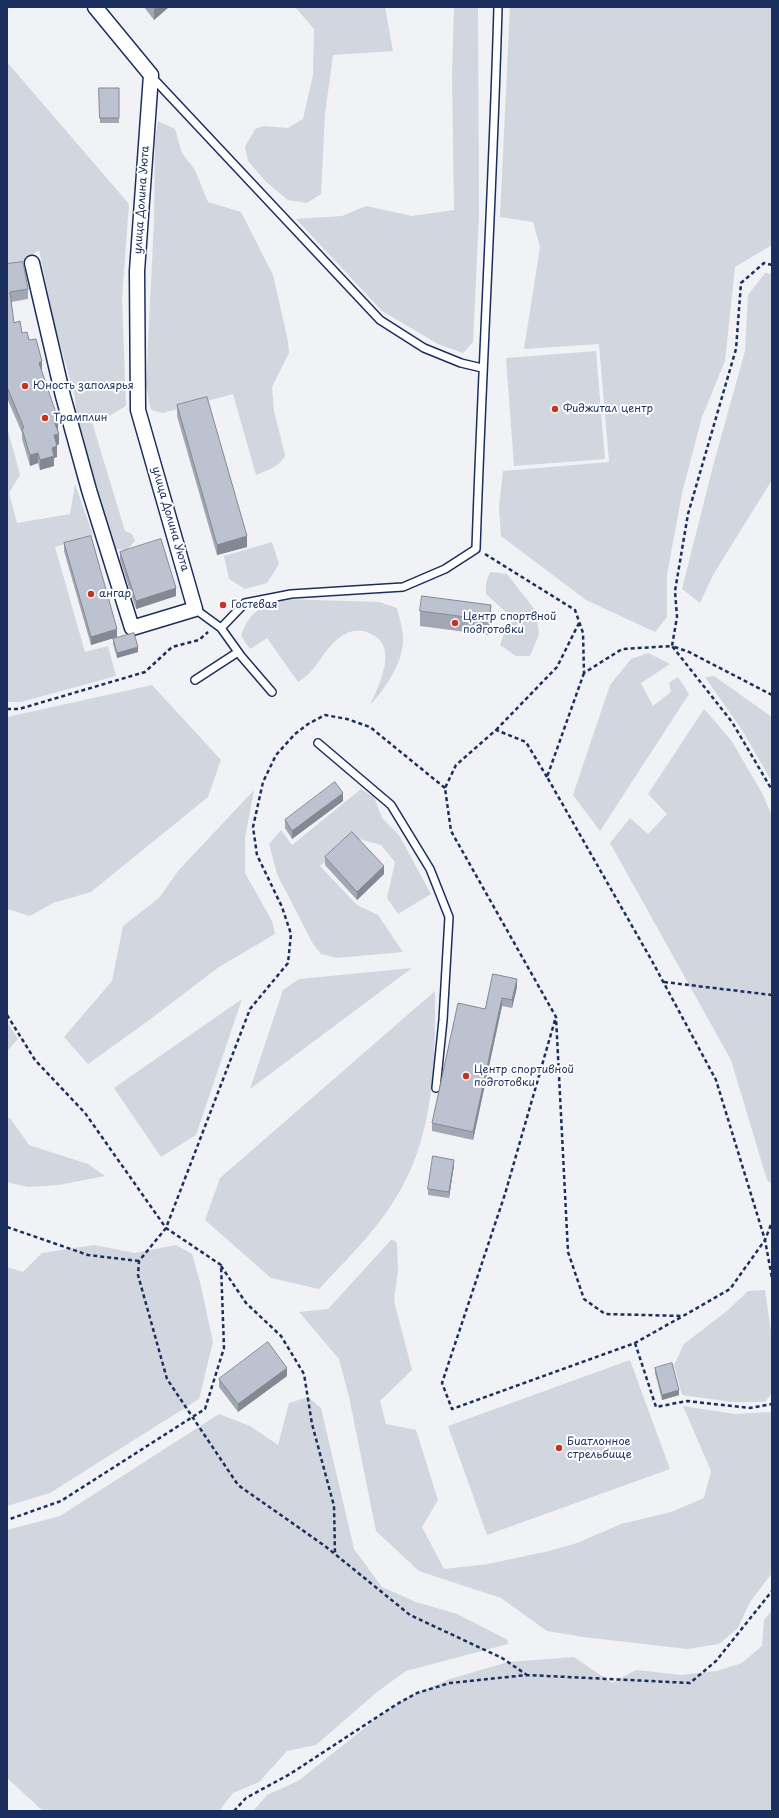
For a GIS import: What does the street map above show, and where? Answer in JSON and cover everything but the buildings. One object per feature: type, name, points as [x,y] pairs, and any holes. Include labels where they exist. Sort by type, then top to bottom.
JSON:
[{"type":"street","points":[[95,7],[151,76]]},
{"type":"street","name":"улица Долина Уюта","points":[[151,76],[138,270],[138,410],[195,609]]},
{"type":"street","points":[[32,263],[63,396],[89,490],[132,628],[195,609]]},
{"type":"lane","points":[[218,626],[245,603],[291,594],[403,587],[444,569],[476,549],[482,368],[493,180],[498,7]]},
{"type":"lane","points":[[151,76],[380,320],[424,348],[461,363],[482,368]]},
{"type":"lane","points":[[195,609],[218,626],[272,692]]},
{"type":"lane","points":[[195,680],[238,652]]},
{"type":"lane","points":[[318,743],[391,805],[430,869],[449,917],[443,1020],[436,1088]]},
{"type":"path","points":[[772,265],[764,263],[741,283],[736,349],[688,514],[675,591],[677,617],[672,646],[732,722],[772,790]]},
{"type":"path","points":[[476,549],[575,610],[579,622],[582,633],[584,673],[547,777]]},
{"type":"path","points":[[579,622],[557,667],[496,730],[456,765],[445,788],[451,831],[556,1017],[568,1252],[584,1299],[605,1314],[683,1316]]},
{"type":"path","points":[[7,709],[19,709],[145,672],[172,648],[199,640],[218,626]]},
{"type":"path","points":[[584,673],[622,649],[672,646],[689,652],[772,695]]},
{"type":"path","points":[[445,788],[370,727],[347,719],[325,715],[295,734],[276,755],[262,782],[253,827],[257,855],[282,907],[291,934],[288,963],[250,1009],[166,1228],[139,1261],[138,1275],[167,1379],[238,1485],[335,1554],[410,1615],[502,1658],[527,1676]]},
{"type":"path","points":[[496,730],[526,742],[664,982],[716,1080],[765,1240],[772,1278]]},
{"type":"path","points":[[664,982],[772,995]]},
{"type":"path","points":[[7,1015],[35,1060],[85,1113],[166,1228],[221,1265],[246,1303],[281,1336],[304,1374],[312,1424],[334,1506],[335,1554]]},
{"type":"path","points":[[556,1017],[505,1194],[442,1383],[452,1410],[635,1343],[730,1289],[765,1240],[772,1222]]},
{"type":"path","points":[[7,1227],[88,1255],[139,1261]]},
{"type":"path","points":[[7,1520],[61,1502],[205,1409],[224,1348],[221,1265]]},
{"type":"path","points":[[635,1343],[656,1407],[687,1401],[750,1408],[772,1404]]},
{"type":"path","points":[[234,1811],[246,1798],[290,1774],[360,1727],[417,1693],[450,1683],[527,1676],[690,1683],[716,1661],[772,1592]]},
{"type":"shaded area","points":[[295,7],[385,7],[393,51],[333,55],[325,114],[321,194],[307,203],[288,200],[266,182],[248,161],[245,147],[255,129],[264,126],[288,128],[303,119],[313,75],[314,29]]},
{"type":"shaded area","points":[[454,7],[478,7],[479,215],[473,342],[463,353],[438,344],[382,311],[296,219],[342,216],[366,206],[412,216],[454,210],[452,75]]},
{"type":"shaded area","points":[[510,7],[772,7],[772,245],[735,267],[725,361],[702,417],[682,493],[667,575],[667,617],[655,632],[586,600],[501,536],[499,507],[503,471],[609,462],[599,344],[524,349],[540,247],[533,222],[500,217]]},
{"type":"shaded area","points":[[7,62],[129,204],[122,299],[126,406],[111,415],[92,422],[125,531],[132,534],[135,541],[127,550],[115,549],[76,416],[75,397],[55,326],[39,250],[19,264],[7,266]]},
{"type":"shaded area","points":[[158,121],[175,129],[182,153],[195,170],[208,202],[241,212],[273,275],[288,341],[289,353],[272,387],[274,411],[285,455],[277,465],[256,475],[233,394],[163,413],[151,410],[146,386],[154,222],[155,140]]},
{"type":"shaded area","points":[[765,273],[772,274],[772,480],[713,575],[700,603],[682,589],[713,466],[745,351],[748,295]]},
{"type":"shaded area","name":"Фиджитал центр","points":[[596,351],[605,459],[514,466],[506,358]]},
{"type":"shaded area","points":[[7,427],[20,475],[9,493],[17,523],[70,514],[75,484],[93,535],[55,547],[85,652],[108,646],[116,676],[21,702],[7,702]]},
{"type":"shaded area","points":[[272,542],[279,564],[267,583],[245,589],[229,579],[224,556]]},
{"type":"shaded area","points":[[490,572],[507,574],[536,611],[539,634],[530,656],[516,656],[500,645],[510,616],[486,594],[486,583]]},
{"type":"shaded area","points":[[283,599],[379,602],[397,608],[403,633],[400,659],[387,684],[370,705],[382,677],[385,657],[384,647],[379,640],[371,634],[356,631],[342,636],[329,648],[311,672],[298,682],[267,638],[250,649],[241,636],[248,621],[262,608]]},
{"type":"shaded area","points":[[648,653],[670,664],[641,683],[653,706],[671,692],[669,683],[678,677],[689,694],[600,831],[573,795],[610,685],[631,659]]},
{"type":"shaded area","points":[[714,676],[772,717],[772,782],[742,730],[705,677]]},
{"type":"shaded area","points":[[152,685],[221,760],[208,797],[91,892],[53,903],[30,916],[7,909],[7,717]]},
{"type":"shaded area","points":[[704,709],[731,740],[762,793],[772,816],[772,1184],[767,1180],[731,1060],[610,843],[630,818],[648,834],[667,814],[648,794]]},
{"type":"shaded area","points":[[361,789],[374,797],[382,818],[399,835],[431,894],[398,914],[387,898],[395,862],[381,845],[352,837],[320,866],[357,905],[378,915],[403,952],[337,958],[321,954],[313,944],[277,874],[269,844],[281,830],[292,845]]},
{"type":"shaded area","points":[[254,790],[245,838],[245,873],[272,921],[275,934],[219,967],[88,1064],[64,1037],[112,981],[123,926],[159,898],[178,871]]},
{"type":"shaded area","points":[[412,968],[250,1089],[283,990],[299,979]]},
{"type":"shaded area","points":[[435,991],[433,1074],[425,1128],[417,1154],[406,1179],[392,1204],[376,1227],[319,1289],[271,1278],[205,1220],[220,1178]]},
{"type":"shaded area","points":[[242,999],[196,1135],[161,1157],[114,1088]]},
{"type":"shaded area","points":[[7,1022],[18,1039],[7,1051]]},
{"type":"shaded area","points":[[7,1118],[10,1118],[29,1145],[88,1164],[105,1176],[59,1185],[28,1187],[7,1182]]},
{"type":"shaded area","points":[[392,1239],[397,1243],[398,1270],[394,1301],[412,1370],[380,1401],[386,1424],[416,1430],[438,1500],[422,1527],[444,1569],[488,1564],[549,1551],[577,1543],[621,1524],[671,1512],[704,1498],[711,1471],[683,1406],[735,1414],[772,1412],[772,1573],[750,1602],[738,1628],[719,1644],[687,1649],[583,1637],[547,1631],[501,1598],[419,1571],[376,1531],[349,1397],[339,1359],[299,1312],[328,1309]]},
{"type":"shaded area","points":[[94,1245],[135,1253],[176,1245],[192,1254],[201,1286],[213,1342],[199,1399],[50,1493],[7,1506],[7,1267],[23,1272],[42,1253]]},
{"type":"shaded area","points":[[765,1290],[772,1338],[772,1393],[765,1402],[732,1402],[682,1395],[674,1365],[684,1344],[728,1310],[748,1291]]},
{"type":"shaded area","name":"Биатлонное стрельбище","points":[[630,1360],[670,1469],[487,1535],[448,1426]]},
{"type":"shaded area","points":[[308,1397],[321,1408],[354,1549],[382,1587],[416,1602],[457,1614],[508,1640],[508,1644],[406,1671],[377,1692],[316,1745],[287,1751],[259,1782],[233,1793],[219,1811],[43,1811],[7,1778],[7,1530],[60,1516],[219,1414],[250,1426],[278,1445],[289,1403]]},
{"type":"shaded area","points":[[772,1610],[772,1811],[253,1811],[267,1795],[298,1781],[381,1715],[410,1696],[450,1679],[508,1662],[574,1657],[612,1683],[636,1670],[681,1675],[717,1671],[742,1663],[762,1646],[764,1620]]},
{"type":"place","name":"Юность заполярья","points":[[25,386]]},
{"type":"place","name":"Фиджитал центр","points":[[555,409]]},
{"type":"place","name":"Трамплин","points":[[45,418]]},
{"type":"place","name":"ангар","points":[[91,594]]},
{"type":"place","name":"Гостевая","points":[[223,605]]},
{"type":"place","name":"Центр спортвной подготовки","points":[[455,623]]},
{"type":"place","name":"Центр спортивной подготовки","points":[[466,1076]]},
{"type":"place","name":"Биатлонное стрельбище","points":[[559,1448]]}]
